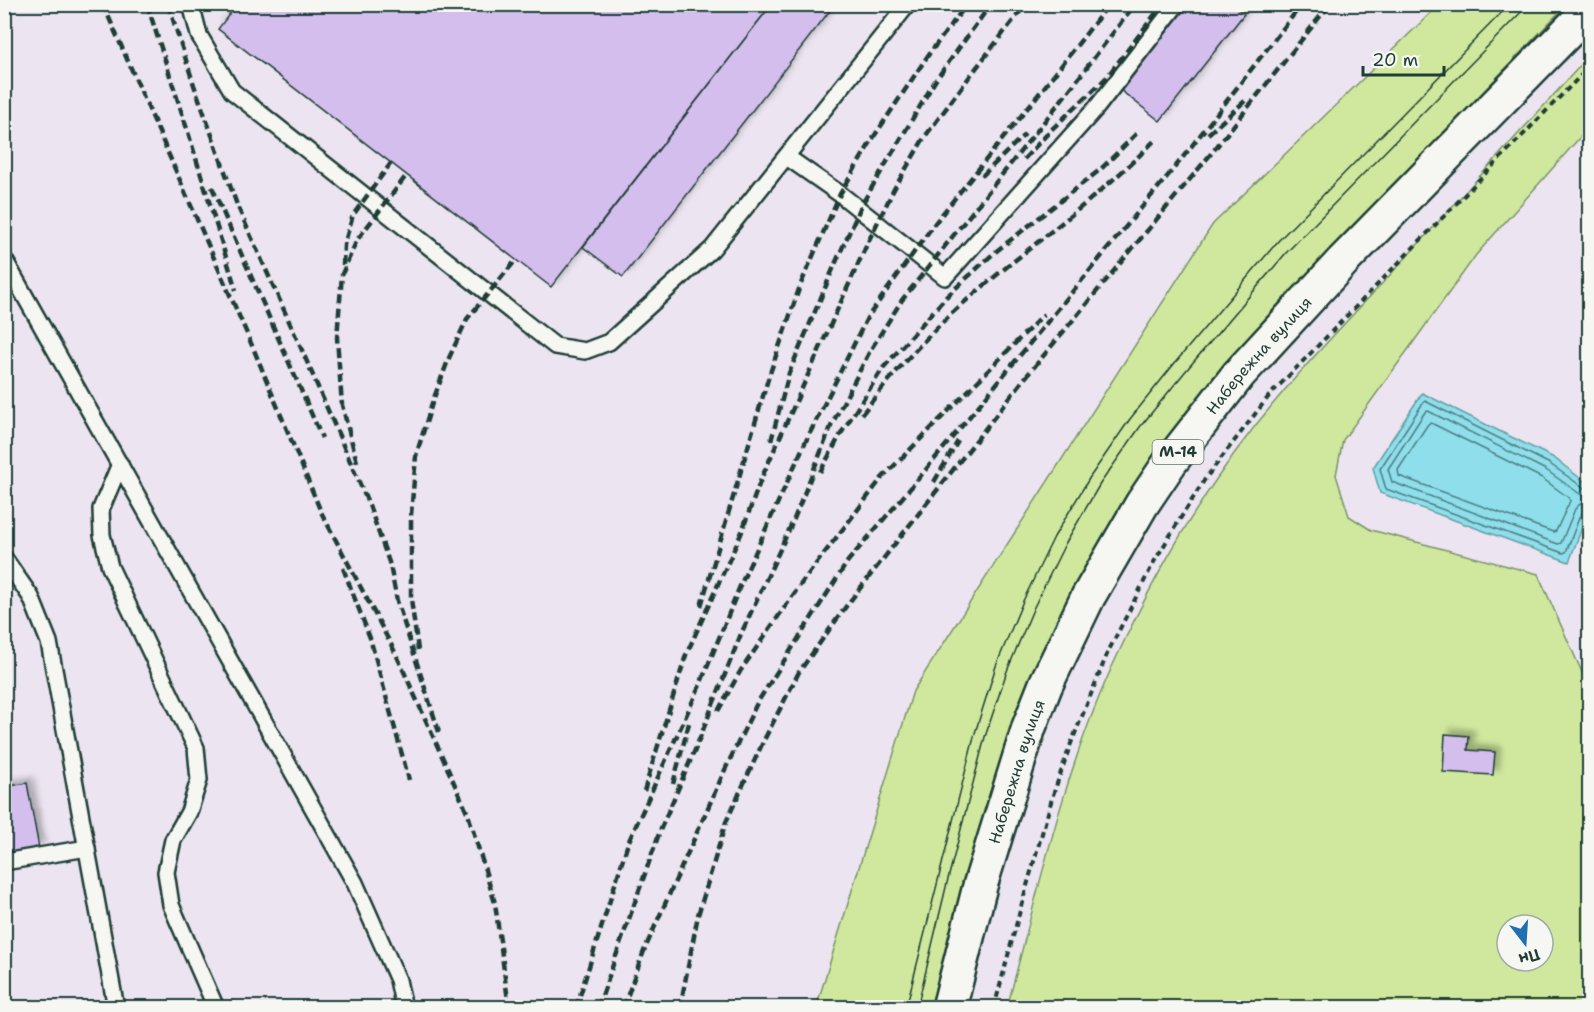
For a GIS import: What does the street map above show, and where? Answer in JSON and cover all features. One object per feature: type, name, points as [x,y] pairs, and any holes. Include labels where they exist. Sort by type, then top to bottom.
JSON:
[{"type":"highway","name":"Набережна вулиця","points":[[949,1008],[980,886],[1029,727],[1089,597],[1143,504],[1171,461],[1247,366],[1343,261],[1590,9]]},
{"type":"lane","points":[[191,4],[199,35],[232,91],[555,346],[585,351],[609,342],[712,249],[908,4]]},
{"type":"lane","points":[[786,157],[840,194],[945,277],[1096,108],[1177,4]]},
{"type":"lane","points":[[4,259],[355,883],[398,980],[404,1008]]},
{"type":"lane","points":[[120,464],[101,508],[102,536],[110,567],[196,748],[200,780],[189,812],[173,840],[166,872],[171,905],[216,1008]]},
{"type":"lane","points":[[4,558],[30,597],[50,642],[116,1008]]},
{"type":"lane","points":[[4,862],[87,848]]},
{"type":"path","points":[[994,1008],[1053,795],[1088,699],[1130,607],[1192,499],[1224,453],[1269,396],[1590,66]]},
{"type":"green space","points":[[1439,5],[1566,5],[1226,362],[1194,403],[1134,490],[941,1007],[816,1008],[913,691],[1213,224]]},
{"type":"green space","points":[[1589,56],[1589,127],[1476,255],[1343,440],[1336,475],[1349,516],[1371,530],[1538,574],[1589,688],[1589,1007],[1007,1008],[1068,783],[1099,696],[1134,620],[1189,521],[1231,457],[1323,346]]},
{"type":"water","points":[[1422,393],[1554,458],[1589,485],[1589,509],[1569,562],[1380,493],[1373,468]]},
{"type":"building","points":[[237,4],[772,4],[551,287],[218,29]]},
{"type":"building","points":[[772,4],[835,4],[623,277],[583,247]]},
{"type":"building","points":[[1185,4],[1232,4],[1244,14],[1160,121],[1119,89]]},
{"type":"building","points":[[1445,734],[1469,736],[1468,750],[1495,752],[1493,775],[1443,772]]},
{"type":"building","points":[[27,783],[39,848],[4,854],[4,787]]},
{"type":"tram line","points":[[906,1008],[975,733],[996,666],[1023,601],[1054,537],[1090,477],[1130,419],[1279,240],[1510,4]]},
{"type":"tram line","points":[[917,1008],[985,737],[1007,671],[1034,607],[1065,544],[1100,484],[1140,427],[1286,253],[1529,4]]},
{"type":"railway","points":[[103,4],[254,350],[321,512],[396,654],[468,814],[495,903],[509,1008]]},
{"type":"railway","points":[[147,4],[236,290]]},
{"type":"railway","points":[[168,4],[237,205],[369,505],[390,565],[397,601],[439,732]]},
{"type":"railway","points":[[701,606],[768,379],[800,286],[840,194],[875,135],[929,54],[967,4]]},
{"type":"railway","points":[[771,441],[789,373],[862,204],[935,81],[991,4]]},
{"type":"railway","points":[[644,791],[686,655],[741,534],[761,479],[868,242],[894,189],[924,138],[1026,4]]},
{"type":"railway","points":[[576,1008],[628,843],[700,685],[740,586],[804,445],[867,318],[935,223],[1109,4]]},
{"type":"railway","points":[[597,1008],[661,828],[741,634],[794,519],[832,424],[871,349],[902,300],[1135,4]]},
{"type":"railway","points":[[1024,159],[1106,78],[1163,4]]},
{"type":"railway","points":[[623,1008],[644,951],[757,703],[848,561],[1180,161],[1302,4]]},
{"type":"railway","points":[[680,1008],[698,915],[726,822],[799,672],[847,605],[1025,378],[1210,155],[1330,4]]},
{"type":"railway","points":[[1208,134],[1246,100]]},
{"type":"railway","points":[[820,472],[842,432],[883,368],[946,297],[994,253],[1101,169],[1139,131]]},
{"type":"railway","points":[[982,176],[1025,134]]},
{"type":"railway","points":[[862,414],[905,362],[951,314],[1105,187],[1154,141]]},
{"type":"railway","points":[[343,265],[344,245],[353,215],[391,163]]},
{"type":"railway","points":[[357,462],[342,405],[337,338],[342,274],[357,240],[406,176]]},
{"type":"railway","points":[[212,187],[322,438]]},
{"type":"railway","points":[[418,650],[411,599],[411,515],[416,456],[432,403],[467,319],[516,260]]},
{"type":"railway","points":[[718,711],[741,670],[803,581],[882,478],[1044,314]]},
{"type":"railway","points":[[934,482],[958,441]]},
{"type":"railway","points":[[343,568],[370,638],[409,780]]},
{"type":"railway","points":[[673,784],[689,723]]}]
